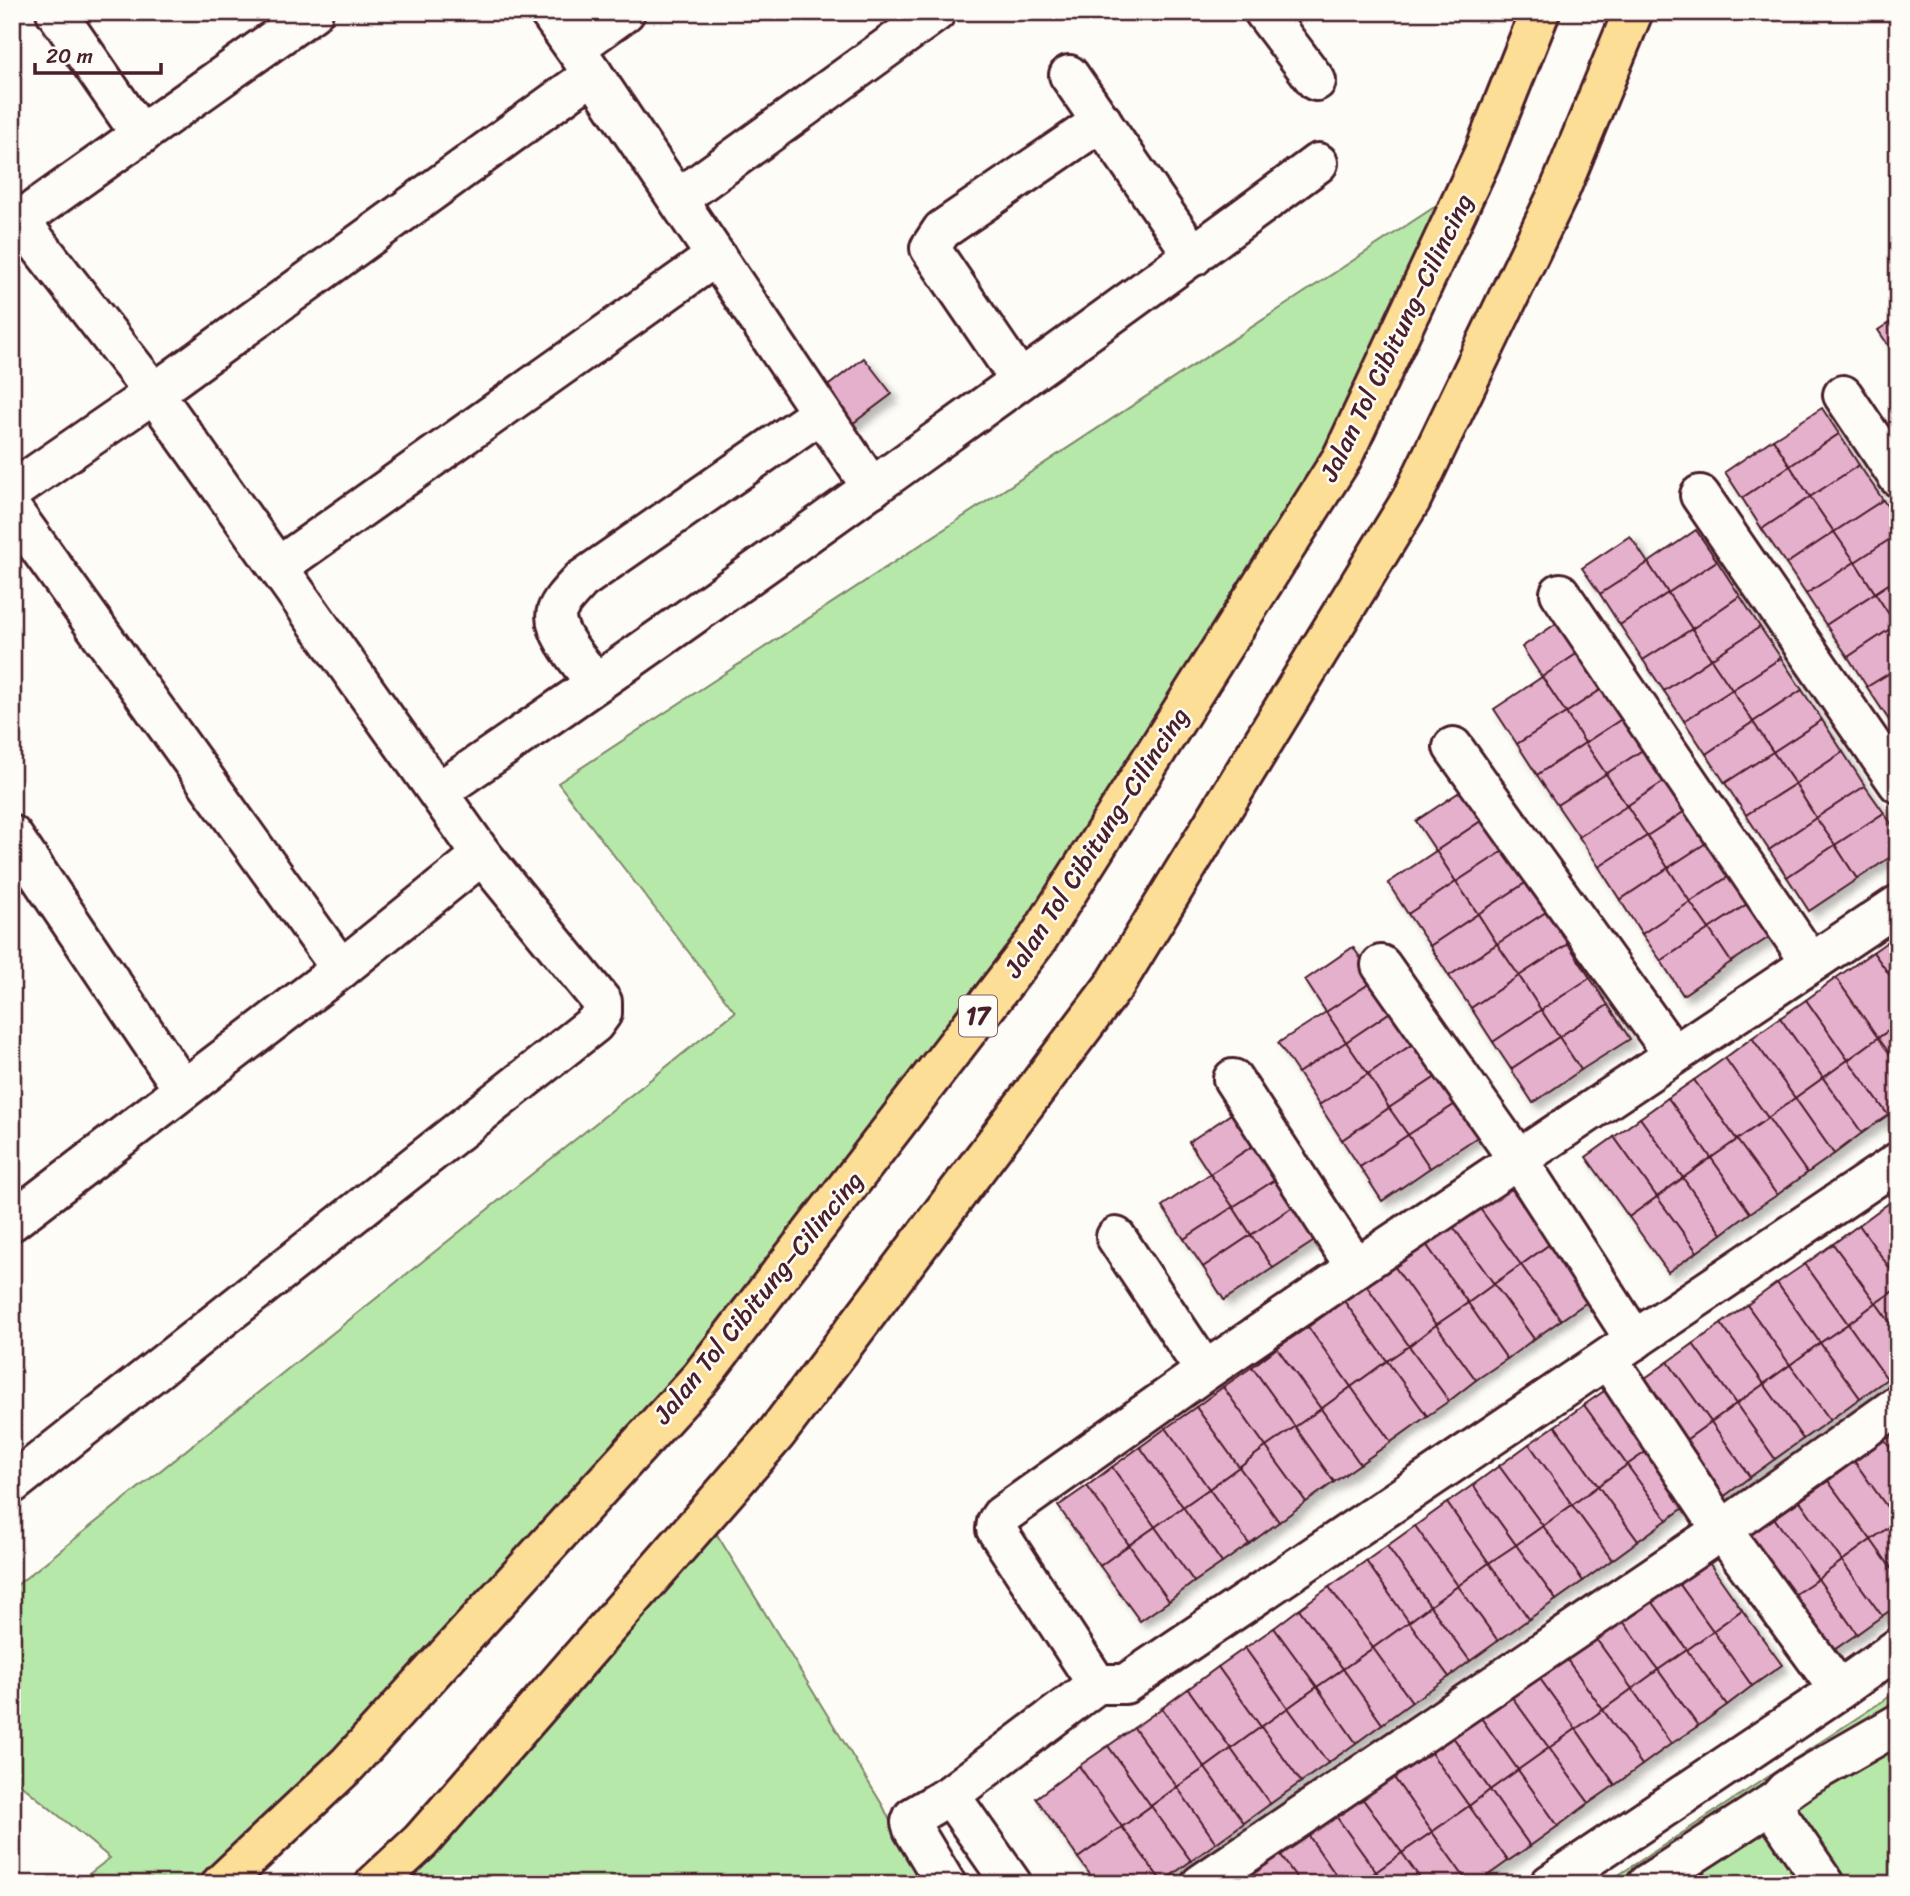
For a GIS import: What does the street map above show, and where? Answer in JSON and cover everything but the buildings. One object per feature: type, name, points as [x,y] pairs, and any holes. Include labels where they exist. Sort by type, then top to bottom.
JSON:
[{"type":"highway","name":"Jalan Tol Cibitung–Cilincing","points":[[221,1884],[348,1764],[701,1377],[1037,940],[1342,458],[1483,155],[1540,12]]},
{"type":"highway","points":[[375,1884],[421,1841],[776,1434],[1116,983],[1411,500],[1559,192],[1633,12]]},
{"type":"street","points":[[56,12],[141,135]]},
{"type":"street","points":[[549,12],[872,488]]},
{"type":"street","points":[[12,491],[154,393],[584,61],[625,12]]},
{"type":"street","points":[[678,200],[936,12]]},
{"type":"street","points":[[1264,12],[1317,81]]},
{"type":"street","points":[[12,1484],[594,1024],[602,1013],[602,1002],[482,855],[154,393],[16,224],[141,135],[291,18]]},
{"type":"street","points":[[1069,75],[1194,256]]},
{"type":"street","points":[[1020,380],[930,248],[942,230],[1102,121]]},
{"type":"street","points":[[438,792],[872,488],[1194,256],[1318,163]]},
{"type":"street","points":[[278,567],[716,256]]},
{"type":"street","points":[[1843,396],[1898,477]]},
{"type":"street","points":[[596,683],[561,636],[556,622],[557,610],[581,580],[821,413]]},
{"type":"street","points":[[1700,495],[1898,783]]},
{"type":"street","points":[[12,510],[341,970]]},
{"type":"street","points":[[1560,593],[1811,963]]},
{"type":"street","points":[[1453,747],[1672,1054]]},
{"type":"street","points":[[12,835],[183,1089]]},
{"type":"street","points":[[15,1212],[341,970],[482,855]]},
{"type":"street","points":[[1097,1684],[996,1529],[1001,1516],[1205,1371],[1517,1158],[1898,905]]},
{"type":"street","points":[[1381,965],[1517,1158],[1722,1530],[1839,1690]]},
{"type":"street","points":[[1233,1080],[1356,1268]]},
{"type":"street","points":[[946,1884],[913,1829],[913,1817],[950,1795],[1097,1684],[1125,1684],[1898,1162]]},
{"type":"street","points":[[1116,1237],[1205,1371]]},
{"type":"street","points":[[1201,1884],[1722,1530],[1898,1405]]},
{"type":"street","points":[[1549,1884],[1898,1648]]},
{"type":"street","points":[[1647,1884],[1777,1800],[1804,1778],[1898,1724]]},
{"type":"street","points":[[950,1795],[1012,1884]]},
{"type":"street","points":[[1777,1800],[1778,1815],[1825,1884]]},
{"type":"green space","points":[[1471,183],[1342,458],[1037,940],[701,1377],[221,1884],[76,1884],[110,1858],[12,1777],[12,1589],[735,1012],[558,783]]},
{"type":"green space","points":[[705,1515],[883,1806],[920,1884],[375,1884]]},
{"type":"green space","points":[[1898,1691],[1898,1884],[1605,1884]]}]
